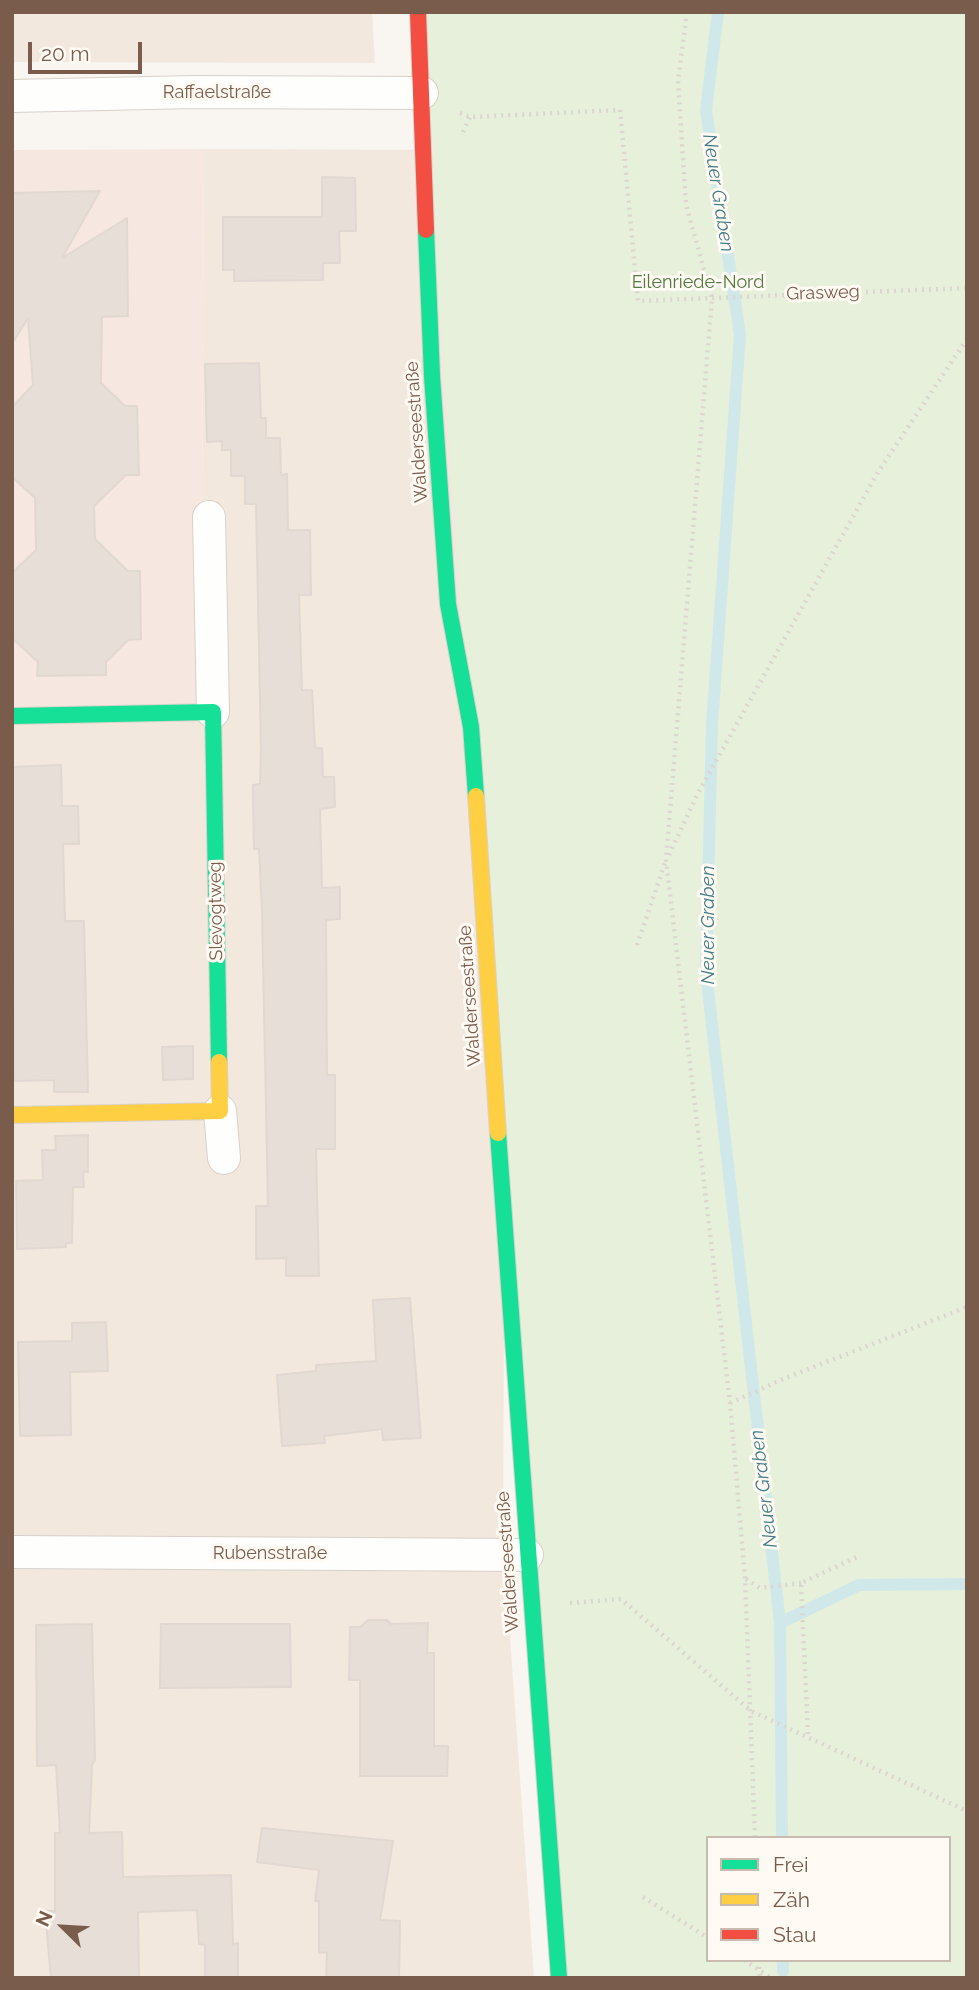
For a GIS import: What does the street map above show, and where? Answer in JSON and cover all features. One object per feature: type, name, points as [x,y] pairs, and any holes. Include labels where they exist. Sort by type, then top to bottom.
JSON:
[{"type":"street","name":"Walderseestraße","points":[[418,12],[433,389],[448,604],[471,727],[527,1556],[559,1978]]},
{"type":"street","name":"Raffaelstraße","points":[[12,96],[195,92],[422,93]]},
{"type":"street","name":"Slevogtweg","points":[[209,517],[220,1111],[224,1158]]},
{"type":"street","points":[[12,716],[213,712]]},
{"type":"street","points":[[12,1115],[220,1111]]},
{"type":"street","name":"Rubensstraße","points":[[12,1552],[527,1556]]},
{"type":"path","points":[[687,12],[678,81],[686,205],[712,298],[666,860],[730,1403],[745,1578],[755,1836]]},
{"type":"path","name":"Grasweg","points":[[422,93],[470,117],[620,110],[638,301],[967,288]]},
{"type":"path","points":[[638,945],[666,860],[697,795],[878,472],[967,339]]},
{"type":"path","points":[[730,1403],[783,1379],[967,1307]]},
{"type":"path","points":[[745,1578],[760,1588],[801,1583],[857,1557]]},
{"type":"path","points":[[801,1583],[808,1734]]},
{"type":"path","points":[[531,1606],[621,1599],[751,1710],[808,1734],[967,1811]]},
{"type":"path","points":[[643,1897],[706,1937]]},
{"type":"path","points":[[747,1962],[771,1978]]},
{"type":"path","points":[[759,1962],[760,1978]]},
{"type":"shaded area","points":[[12,12],[372,12],[375,63],[12,62]]},
{"type":"shaded area","points":[[204,149],[509,150],[503,1537],[534,1978],[12,1978],[12,707],[195,505],[202,505]]},
{"type":"shaded area","points":[[204,149],[202,505],[195,506],[194,707],[12,707],[12,150]]},
{"type":"green space","name":"Eilenriede-Nord","points":[[418,12],[967,12],[967,1978],[559,1978]]},
{"type":"building","points":[[322,177],[355,178],[356,231],[339,231],[340,263],[323,263],[323,280],[234,281],[234,270],[223,270],[223,217],[322,217]]},
{"type":"building","points":[[100,191],[62,258],[127,218],[128,316],[102,317],[101,383],[125,406],[137,406],[139,475],[126,475],[94,506],[95,539],[128,571],[140,571],[141,639],[128,640],[106,662],[106,675],[37,676],[38,662],[12,638],[12,573],[36,550],[35,498],[12,477],[12,407],[33,385],[28,318],[12,344],[12,193]]},
{"type":"building","points":[[259,363],[261,418],[266,418],[266,438],[280,438],[281,475],[287,474],[288,530],[310,530],[311,595],[299,595],[302,690],[312,690],[315,748],[322,748],[323,777],[334,777],[335,807],[320,809],[322,888],[340,887],[340,919],[326,920],[327,1075],[335,1075],[335,1149],[316,1149],[319,1276],[286,1276],[286,1258],[256,1259],[256,1206],[268,1206],[262,912],[259,849],[254,849],[253,801],[253,785],[260,784],[261,749],[256,504],[245,504],[245,476],[231,476],[231,450],[222,450],[222,441],[207,442],[205,364]]},
{"type":"building","points":[[61,765],[62,806],[78,806],[79,844],[63,844],[65,921],[84,921],[88,1092],[54,1092],[54,1080],[14,1081],[12,767]]},
{"type":"building","points":[[193,1046],[193,1079],[163,1080],[162,1047]]},
{"type":"building","points":[[88,1135],[88,1172],[83,1172],[84,1187],[73,1187],[72,1243],[66,1243],[66,1247],[17,1249],[16,1181],[43,1180],[42,1150],[56,1150],[55,1136]]},
{"type":"building","points":[[410,1298],[421,1438],[383,1440],[382,1429],[324,1436],[325,1443],[282,1446],[277,1375],[316,1371],[316,1365],[376,1361],[373,1300]]},
{"type":"building","points":[[106,1322],[108,1371],[70,1372],[71,1435],[20,1436],[18,1342],[72,1341],[72,1323]]},
{"type":"building","points":[[368,1620],[387,1620],[391,1624],[428,1623],[427,1653],[434,1653],[434,1746],[448,1746],[447,1776],[360,1776],[360,1680],[349,1680],[350,1627],[360,1627]]},
{"type":"building","points":[[92,1624],[95,1760],[92,1765],[89,1833],[122,1832],[123,1877],[231,1875],[233,1944],[238,1943],[238,1978],[205,1978],[205,1945],[199,1944],[197,1910],[138,1912],[139,1978],[51,1978],[45,1911],[55,1911],[55,1833],[60,1833],[56,1765],[37,1766],[36,1625]]},
{"type":"building","points":[[161,1624],[290,1624],[291,1687],[160,1688]]},
{"type":"building","points":[[262,1828],[393,1841],[380,1920],[400,1921],[399,1978],[326,1978],[327,1952],[319,1953],[319,1901],[315,1901],[319,1870],[257,1862]]},
{"type":"waterway","name":"Neuer Graben","points":[[718,12],[706,110],[740,335],[712,725],[706,972],[780,1623],[782,1836]]},
{"type":"waterway","points":[[780,1623],[859,1585],[967,1584]]},
{"type":"waterway","name":"Neuer Graben","points":[[783,1962],[783,1971]]},
{"type":"traffic: fast","points":[[426,230],[432,376],[448,604],[471,727],[476,796]]},
{"type":"traffic: fast","points":[[12,716],[213,712],[219,1062]]},
{"type":"traffic: fast","points":[[498,1133],[559,1978]]},
{"type":"traffic: slow","points":[[476,796],[498,1133]]},
{"type":"traffic: slow","points":[[12,1115],[220,1111],[219,1062]]},
{"type":"traffic: jam","points":[[418,12],[426,230]]}]
